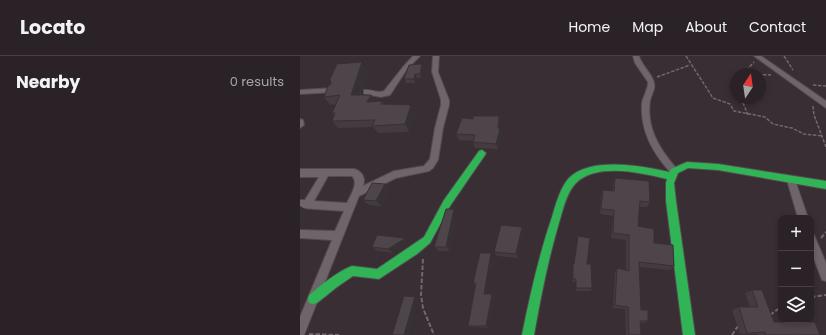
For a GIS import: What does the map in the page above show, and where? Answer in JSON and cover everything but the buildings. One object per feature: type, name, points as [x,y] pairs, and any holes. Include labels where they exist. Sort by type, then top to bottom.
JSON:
[{"type":"street","points":[[367,92],[381,95],[387,93],[405,68],[417,56]]},
{"type":"street","points":[[356,193],[394,175],[419,171],[430,166],[434,160],[445,105],[445,100],[436,79],[436,56]]},
{"type":"street","points":[[636,56],[638,63],[650,78],[652,86],[646,102],[648,133],[672,174],[670,183],[672,207],[689,335]]},
{"type":"street","points":[[758,57],[826,105]]},
{"type":"street","points":[[300,92],[334,90]]},
{"type":"street","points":[[314,299],[352,271],[379,274],[385,268],[413,251],[426,240],[447,203],[482,153]]},
{"type":"street","points":[[528,335],[534,301],[561,201],[565,190],[573,180],[598,169],[640,168],[672,174],[687,165],[718,167],[826,185]]},
{"type":"street","points":[[300,172],[354,172],[358,175],[360,182],[314,299],[304,333]]},
{"type":"street","points":[[304,204],[325,173]]},
{"type":"street","points":[[791,180],[802,215]]},
{"type":"street","points":[[304,204],[351,207]]},
{"type":"street","points":[[300,234],[339,236]]},
{"type":"street","points":[[814,246],[826,276]]},
{"type":"path","points":[[686,56],[715,100],[728,103],[734,111],[748,115],[765,117],[773,124],[792,128],[804,134],[823,136]]},
{"type":"path","points":[[748,68],[758,57]]},
{"type":"path","points":[[650,78],[674,72],[691,65]]},
{"type":"path","points":[[810,93],[814,115],[826,147]]},
{"type":"path","points":[[743,104],[748,115]]},
{"type":"path","points":[[426,240],[423,256],[421,295],[423,308],[434,335]]},
{"type":"path","points":[[814,297],[826,295]]},
{"type":"path","points":[[764,319],[778,309]]},
{"type":"path","points":[[732,335],[738,327],[744,324]]},
{"type":"path","points":[[304,333],[339,335]]},
{"type":"traffic: fast","points":[[313,299],[333,283],[352,271],[379,274],[385,268],[413,251],[427,240],[447,203],[482,153]]},
{"type":"traffic: fast","points":[[689,335],[671,201],[670,183],[674,171],[687,165],[718,167],[826,185]]},
{"type":"traffic: fast","points":[[528,335],[534,302],[553,228],[567,189],[573,180],[584,174],[608,168],[634,169],[671,176]]}]
